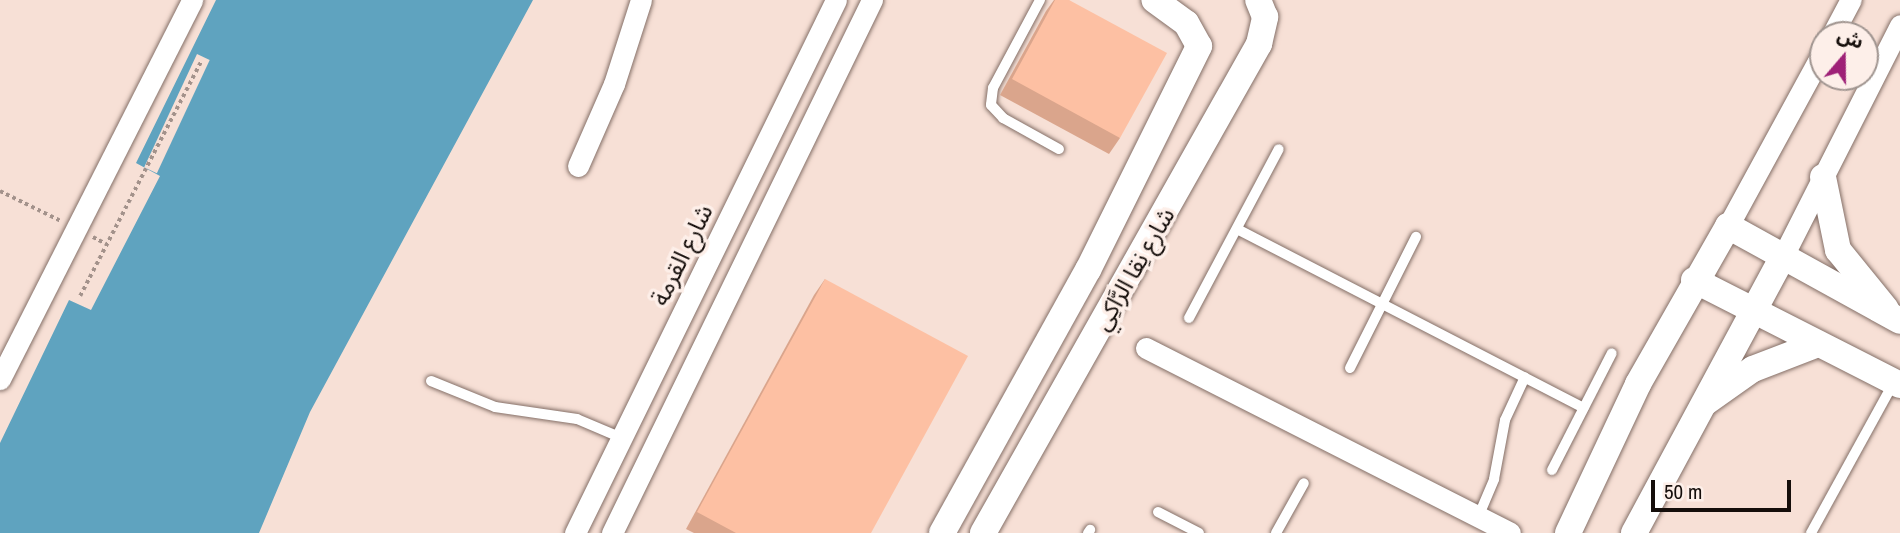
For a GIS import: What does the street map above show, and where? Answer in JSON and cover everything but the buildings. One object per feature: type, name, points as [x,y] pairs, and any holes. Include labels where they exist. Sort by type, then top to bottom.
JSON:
[{"type":"street","points":[[0,379],[192,0]]},
{"type":"street","points":[[578,166],[614,84],[641,0]]},
{"type":"street","name":"شارع القرمة","points":[[575,533],[836,0]]},
{"type":"street","points":[[612,533],[872,0]]},
{"type":"street","name":"شارع نِقا الرَّاكِي","points":[[942,533],[1088,270],[1199,46],[1186,23],[1154,0]]},
{"type":"street","name":"شارع نِقا الرَّاكِي","points":[[983,533],[1259,44],[1265,17],[1258,0]]},
{"type":"street","points":[[1840,21],[1852,0]]},
{"type":"street","points":[[1634,533],[1697,410],[1782,258],[1900,25]]},
{"type":"street","points":[[1568,533],[1637,384],[1809,78]]},
{"type":"street","points":[[1823,177],[1838,250],[1897,320]]},
{"type":"street","points":[[1728,226],[1897,320]]},
{"type":"street","points":[[1694,280],[1897,384]]},
{"type":"street","points":[[1697,410],[1753,369],[1818,344]]},
{"type":"street","points":[[1146,348],[1510,533]]},
{"type":"lane","points":[[1041,0],[993,88],[991,105],[1003,118],[1059,149]]},
{"type":"lane","points":[[1189,318],[1279,149]]},
{"type":"lane","points":[[1237,229],[1584,408]]},
{"type":"lane","points":[[1350,368],[1416,237]]},
{"type":"lane","points":[[1552,470],[1612,353]]},
{"type":"lane","points":[[1479,515],[1494,479],[1505,420],[1525,377]]},
{"type":"lane","points":[[430,381],[488,405],[577,419],[622,438]]},
{"type":"lane","points":[[1811,533],[1897,384]]},
{"type":"lane","points":[[1276,533],[1304,483]]},
{"type":"lane","points":[[1158,512],[1199,533]]},
{"type":"path","points":[[80,296],[201,62]]},
{"type":"path","points":[[0,191],[64,223]]},
{"type":"water","points":[[216,0],[533,0],[310,412],[259,533],[0,533],[0,443],[69,300],[91,310],[160,176],[136,163]]},
{"type":"pier","points":[[197,54],[210,60],[157,173],[144,167]]}]
